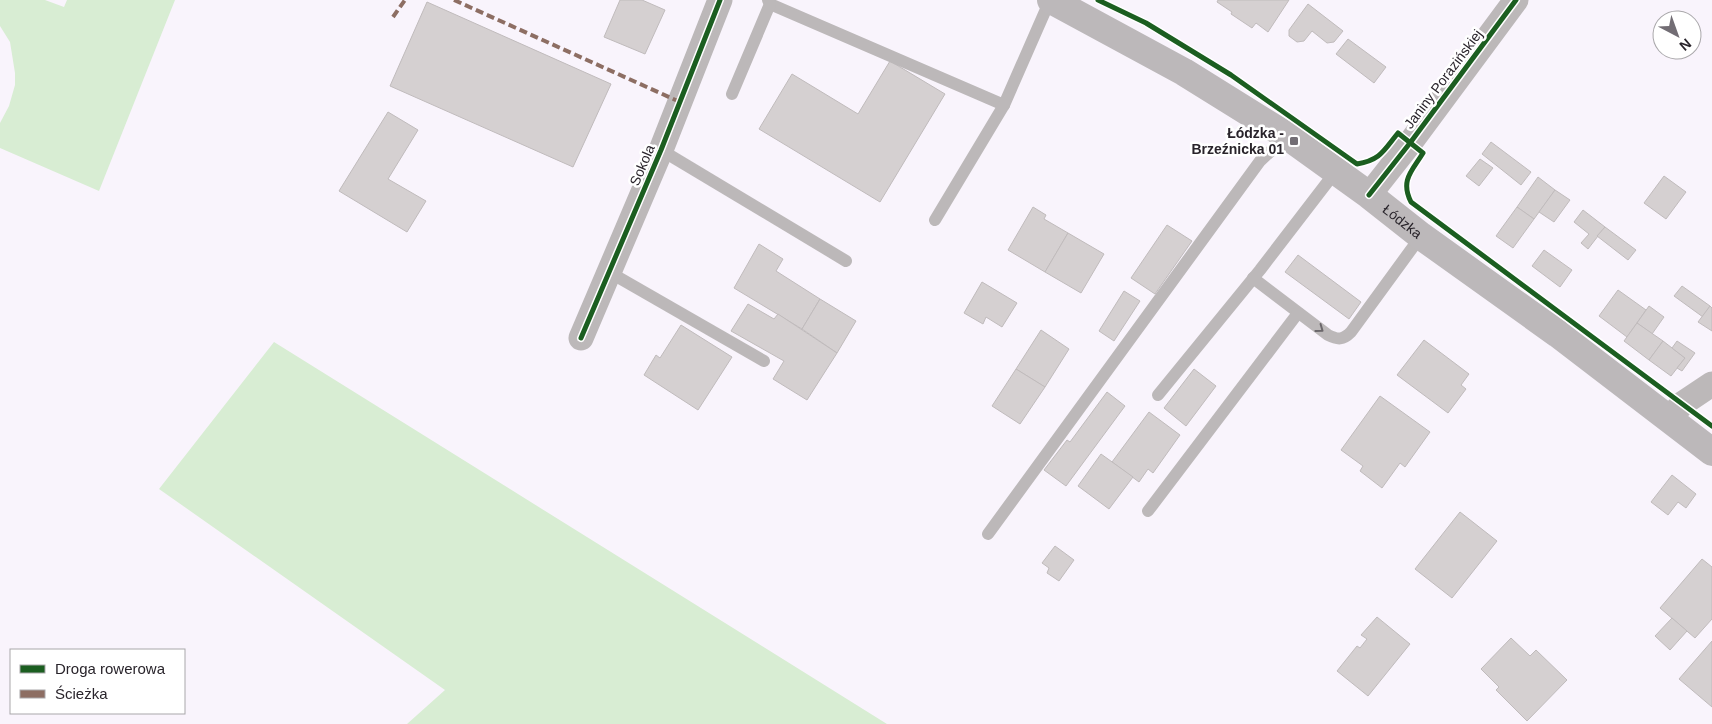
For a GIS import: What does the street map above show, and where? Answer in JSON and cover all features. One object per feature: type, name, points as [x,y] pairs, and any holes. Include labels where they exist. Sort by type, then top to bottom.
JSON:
[{"type":"main road","name":"Łódzka","points":[[1051,0],[1184,72],[1288,136],[1369,195],[1421,236],[1558,334],[1712,452]]},
{"type":"street","name":"Sokola","points":[[581,338],[661,150],[720,0]]},
{"type":"street","name":"Janiny Porazińskiej","points":[[1369,195],[1516,0]]},
{"type":"street","points":[[1669,419],[1682,404],[1712,384]]},
{"type":"lane","points":[[936,220],[1004,106],[1051,0]]},
{"type":"lane","points":[[732,94],[769,2],[1004,106]]},
{"type":"lane","points":[[988,534],[1260,162],[1288,136]]},
{"type":"lane","points":[[661,150],[846,261]]},
{"type":"lane","points":[[1158,395],[1253,278],[1336,171]]},
{"type":"lane","points":[[1253,278],[1298,313],[1336,339],[1347,336],[1421,236]]},
{"type":"lane","points":[[609,272],[764,360]]},
{"type":"lane","points":[[1148,511],[1298,313]]},
{"type":"green space","points":[[0,0],[45,0],[64,7],[67,0],[175,0],[99,191],[0,148],[0,123],[9,106],[15,85],[15,73],[10,42],[0,26]]},
{"type":"green space","points":[[274,342],[887,724],[407,724],[445,690],[159,489]]},
{"type":"building","points":[[620,0],[642,0],[665,10],[645,54],[604,37]]},
{"type":"building","points":[[1218,0],[1289,0],[1268,32],[1256,23],[1252,28],[1231,14],[1232,12],[1217,2]]},
{"type":"building","points":[[427,2],[611,84],[573,167],[390,86]]},
{"type":"building","points":[[1308,4],[1343,31],[1334,42],[1327,43],[1312,31],[1304,41],[1297,42],[1289,36],[1289,30]]},
{"type":"building","points":[[1348,39],[1386,67],[1374,83],[1336,54]]},
{"type":"building","points":[[890,61],[945,94],[880,202],[759,129],[792,74],[858,114]]},
{"type":"building","points":[[388,112],[418,130],[388,179],[426,201],[407,232],[339,191]]},
{"type":"building","points":[[1491,142],[1531,172],[1521,185],[1482,154]]},
{"type":"building","points":[[1480,159],[1493,168],[1479,186],[1466,176]]},
{"type":"building","points":[[1664,176],[1686,192],[1666,219],[1644,203]]},
{"type":"building","points":[[1538,177],[1555,190],[1534,219],[1517,207]]},
{"type":"building","points":[[1555,190],[1570,200],[1554,222],[1539,212]]},
{"type":"building","points":[[1033,207],[1046,215],[1044,219],[1068,233],[1045,272],[1008,250]]},
{"type":"building","points":[[1517,207],[1534,219],[1513,248],[1496,236]]},
{"type":"building","points":[[1583,210],[1605,227],[1588,249],[1581,243],[1589,234],[1574,222]]},
{"type":"building","points":[[1167,225],[1192,241],[1155,294],[1131,278]]},
{"type":"building","points":[[1605,227],[1636,250],[1628,260],[1597,236]]},
{"type":"building","points":[[1068,233],[1104,254],[1081,293],[1045,272]]},
{"type":"building","points":[[759,244],[783,259],[776,271],[820,299],[802,329],[734,288]]},
{"type":"building","points":[[1544,250],[1572,270],[1560,287],[1532,266]]},
{"type":"building","points":[[1298,255],[1361,302],[1349,319],[1285,272]]},
{"type":"building","points":[[982,282],[1017,303],[1002,327],[986,317],[983,324],[964,313]]},
{"type":"building","points":[[1682,286],[1710,306],[1703,317],[1674,296]]},
{"type":"building","points":[[1618,290],[1646,310],[1627,337],[1599,316]]},
{"type":"building","points":[[1124,291],[1140,301],[1114,341],[1099,331]]},
{"type":"building","points":[[820,299],[856,321],[837,353],[802,329]]},
{"type":"building","points":[[748,304],[774,319],[778,314],[837,353],[807,400],[773,379],[784,361],[731,331]]},
{"type":"building","points":[[1649,306],[1664,317],[1652,334],[1637,323]]},
{"type":"building","points":[[1710,306],[1712,308],[1712,331],[1698,322]]},
{"type":"building","points":[[1637,323],[1663,341],[1649,360],[1624,341]]},
{"type":"building","points":[[681,325],[732,357],[698,410],[644,375],[656,355],[660,358]]},
{"type":"building","points":[[1041,330],[1069,349],[1045,387],[1016,369]]},
{"type":"building","points":[[1424,340],[1469,374],[1461,385],[1466,389],[1448,413],[1397,375]]},
{"type":"building","points":[[1663,341],[1685,358],[1671,376],[1649,360]]},
{"type":"building","points":[[1677,341],[1695,353],[1682,371],[1677,368],[1685,358],[1672,348]]},
{"type":"building","points":[[1016,369],[1045,387],[1020,424],[992,406]]},
{"type":"building","points":[[1194,369],[1216,386],[1186,426],[1164,408]]},
{"type":"building","points":[[1107,392],[1125,406],[1066,486],[1044,470],[1067,440],[1070,442]]},
{"type":"building","points":[[1380,396],[1430,432],[1405,467],[1400,463],[1382,488],[1360,471],[1363,466],[1341,450]]},
{"type":"building","points":[[1149,412],[1180,435],[1153,473],[1148,469],[1139,482],[1112,462]]},
{"type":"building","points":[[1101,454],[1133,477],[1109,509],[1078,486]]},
{"type":"building","points":[[1672,475],[1696,494],[1686,508],[1678,502],[1668,515],[1651,502]]},
{"type":"building","points":[[1460,512],[1497,541],[1452,598],[1415,569]]},
{"type":"building","points":[[1055,546],[1074,560],[1059,581],[1047,573],[1049,568],[1042,563]]},
{"type":"building","points":[[1702,559],[1712,567],[1712,619],[1695,638],[1660,608]]},
{"type":"building","points":[[1377,617],[1410,644],[1368,696],[1337,671],[1357,646],[1360,648],[1367,639],[1361,635]]},
{"type":"building","points":[[1672,618],[1687,631],[1670,650],[1655,636]]},
{"type":"building","points":[[1511,638],[1530,656],[1536,650],[1567,680],[1527,721],[1496,690],[1499,687],[1481,669]]},
{"type":"building","points":[[1712,641],[1712,707],[1679,679]]},
{"type":"marked path","points":[[393,17],[405,0]]},
{"type":"marked path","points":[[454,0],[680,102]]},
{"type":"cycle path","points":[[581,338],[661,150],[720,0]]},
{"type":"cycle path","points":[[1098,0],[1146,23],[1231,75],[1357,164],[1377,157],[1398,133],[1423,153],[1411,171],[1407,182],[1411,202],[1712,426]]},
{"type":"cycle path","points":[[1369,195],[1516,0]]},
{"type":"place","name":"Łódzka - Brzeźnicka 01","points":[[1294,141]]}]
